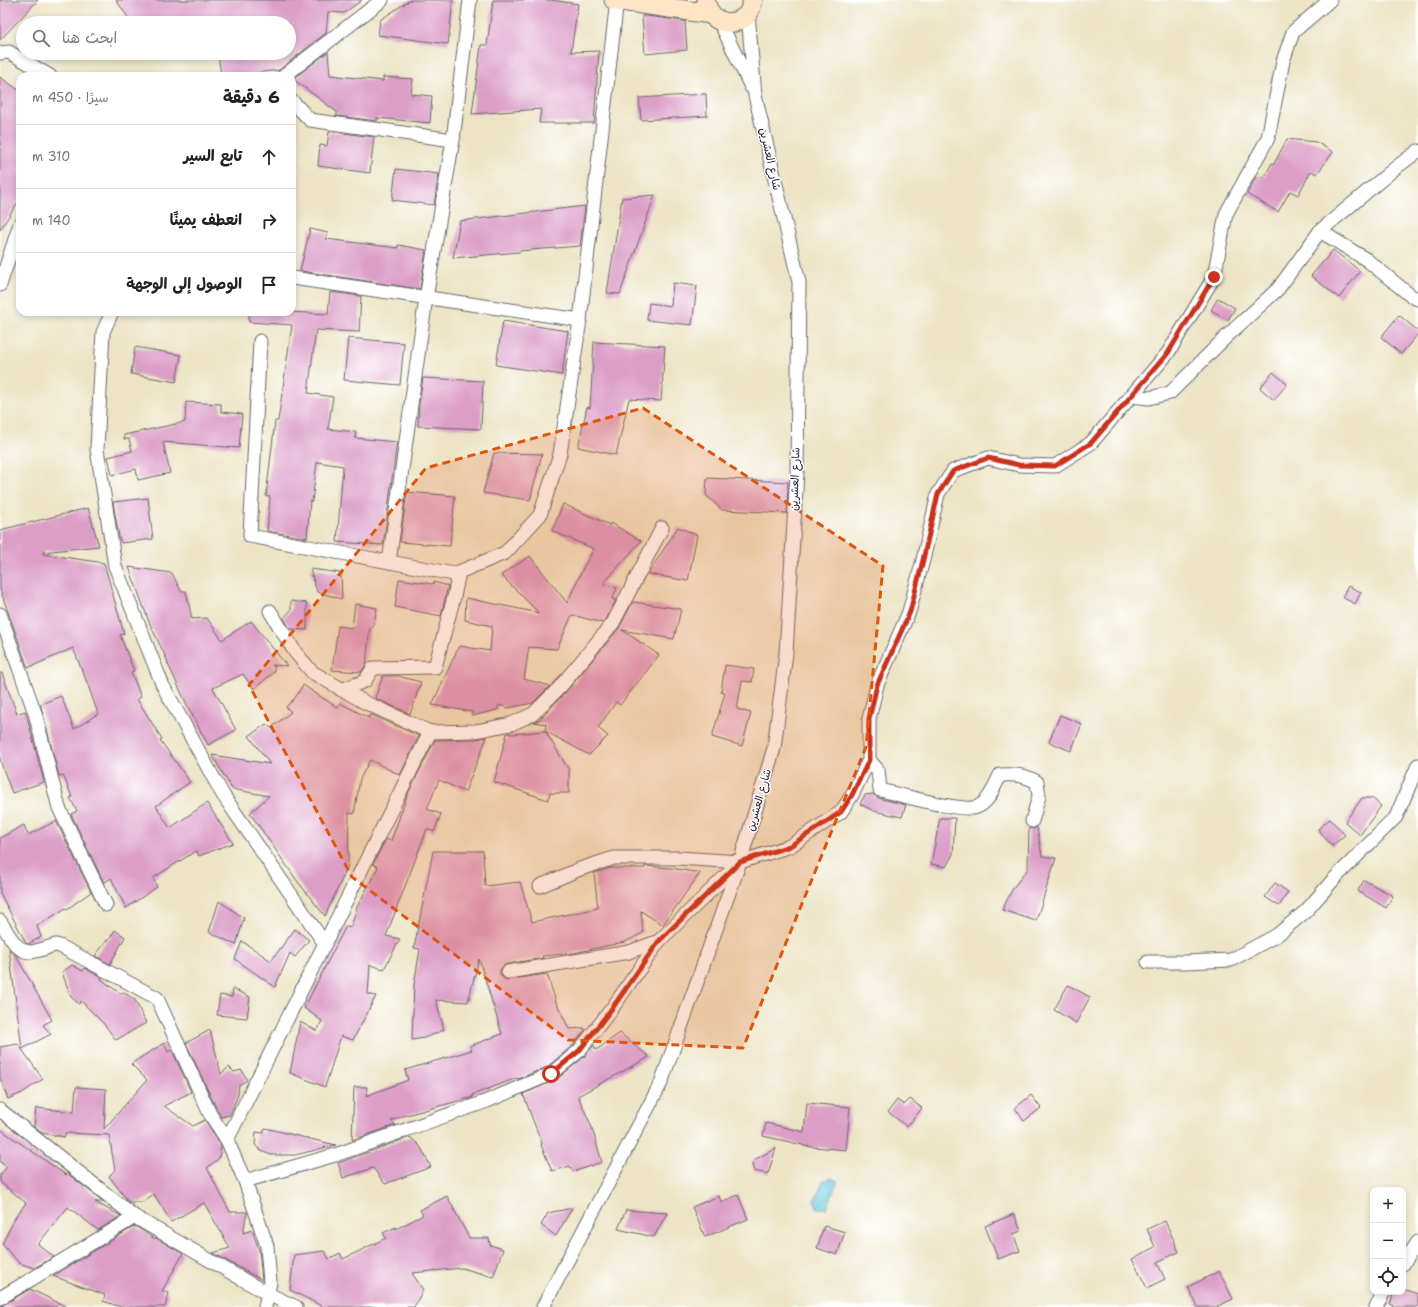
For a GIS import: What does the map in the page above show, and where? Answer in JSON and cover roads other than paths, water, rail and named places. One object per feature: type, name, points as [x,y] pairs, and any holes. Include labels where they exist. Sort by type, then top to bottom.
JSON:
[{"type":"street","points":[[289,72],[382,0]]},
{"type":"street","points":[[389,562],[426,298],[454,140],[470,0]]},
{"type":"street","points":[[614,0],[712,12],[729,23],[739,20],[750,7]]},
{"type":"street","points":[[260,341],[250,536],[454,574],[506,553],[540,515],[560,454],[580,320],[617,0]]},
{"type":"street","points":[[540,886],[580,869],[614,858],[679,858],[740,862],[790,846],[841,812],[852,795],[869,760],[869,719],[877,685],[910,612],[938,494],[953,471],[988,458],[1019,465],[1055,466],[1091,443],[1168,353],[1214,277],[1226,214],[1268,138],[1283,61],[1293,32],[1330,0]]},
{"type":"street","points":[[750,7],[755,95]]},
{"type":"street","points":[[712,12],[755,95]]},
{"type":"street","points":[[0,53],[9,52],[16,56]]},
{"type":"street","points":[[23,60],[43,72]]},
{"type":"street","name":"شارع العشرين","points":[[543,1307],[661,1083],[740,862],[774,748],[786,653],[796,473],[799,282],[755,95]]},
{"type":"street","points":[[296,105],[310,120],[454,140]]},
{"type":"street","points":[[1131,396],[1148,398],[1170,393],[1227,336],[1278,289],[1320,231],[1394,169],[1418,151]]},
{"type":"street","points":[[1320,231],[1367,260],[1411,296],[1418,299]]},
{"type":"street","points":[[0,285],[16,236]]},
{"type":"street","points":[[296,279],[580,320]]},
{"type":"street","points":[[110,316],[103,332],[97,450],[115,566],[163,686],[223,795],[325,944]]},
{"type":"street","points":[[270,611],[295,652],[312,672],[340,690],[364,702],[430,732],[476,730],[511,724],[533,714],[560,687],[613,623],[662,528]]},
{"type":"street","points":[[340,690],[365,681],[373,668],[435,667],[454,597],[459,572]]},
{"type":"street","points":[[0,614],[35,713],[59,808],[106,905]]},
{"type":"street","points":[[227,1140],[430,732]]},
{"type":"street","points":[[869,760],[878,770],[880,790],[959,808],[977,807],[990,797],[1000,775],[1014,774],[1031,778],[1037,782],[1039,796],[1032,821]]},
{"type":"street","points":[[1148,962],[1231,960],[1277,934],[1306,911],[1334,879],[1396,817],[1418,765]]},
{"type":"street","points":[[245,1180],[335,1155],[487,1101],[551,1074],[579,1051],[613,1007],[659,941],[740,862]]},
{"type":"street","points":[[0,921],[17,947],[22,950],[30,952],[56,945],[60,946],[156,996],[210,1114],[227,1140],[245,1180],[267,1246],[270,1282],[267,1301]]},
{"type":"street","points":[[508,972],[630,952],[659,941]]},
{"type":"street","points":[[0,1110],[135,1217],[267,1301],[296,1307]]},
{"type":"street","points":[[0,1298],[135,1217]]},
{"type":"street","points":[[1406,1260],[1418,1242]]},
{"type":"street","points":[[1376,1307],[1382,1295]]},
{"type":"water","points":[[831,1178],[838,1181],[827,1208],[817,1209],[815,1200],[823,1181]]}]
